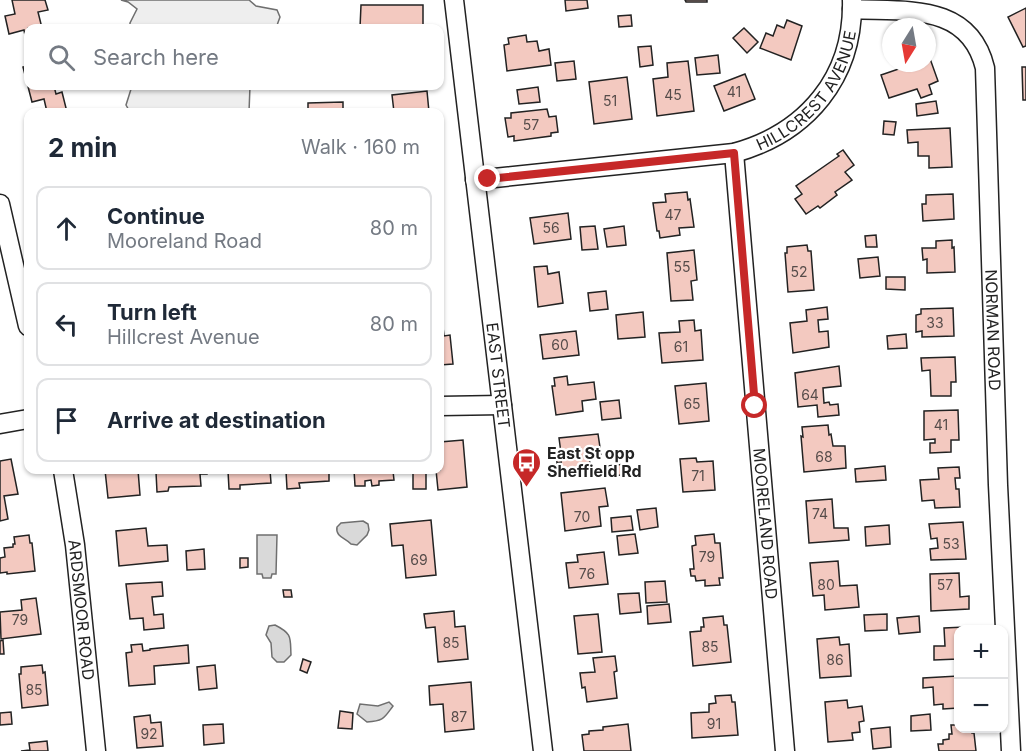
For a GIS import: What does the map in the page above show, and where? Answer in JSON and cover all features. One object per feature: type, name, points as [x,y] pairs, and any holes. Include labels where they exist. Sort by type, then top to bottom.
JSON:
[{"type":"street","name":"EAST STREET","points":[[454,0],[543,751]]},
{"type":"street","name":"HILLCREST AVENUE","points":[[475,180],[734,153],[763,143],[802,118],[832,83],[845,55],[852,25],[852,5]]},
{"type":"street","name":"NORMAN ROAD","points":[[852,5],[923,12],[949,20],[970,37],[981,54],[985,68],[998,485],[1011,751]]},
{"type":"street","name":"MOORELAND ROAD","points":[[734,153],[785,751]]},
{"type":"street","points":[[0,204],[24,309]]},
{"type":"street","points":[[444,406],[502,405]]},
{"type":"street","points":[[0,424],[24,420]]},
{"type":"street","name":"ARDSMOOR ROAD","points":[[64,474],[75,545],[96,751]]},
{"type":"shaded area","points":[[121,0],[249,0],[256,6],[277,10],[280,17],[277,24],[130,24],[137,9]]},
{"type":"shaded area","points":[[131,90],[250,90],[249,108],[128,108],[126,105]]},
{"type":"shaded area","points":[[363,521],[368,524],[369,530],[357,545],[351,544],[338,533],[337,527],[341,523]]},
{"type":"shaded area","points":[[257,535],[277,535],[276,574],[272,574],[271,578],[263,578],[262,574],[257,574]]},
{"type":"shaded area","points":[[275,625],[288,634],[290,640],[291,655],[284,662],[277,662],[272,657],[271,643],[266,635],[269,626]]},
{"type":"shaded area","points":[[389,702],[393,706],[380,720],[367,722],[357,714],[360,704],[378,706]]},
{"type":"building","points":[[12,0],[45,0],[48,10],[38,12],[41,24],[24,24],[24,30],[9,34],[5,16],[15,14]]},
{"type":"building","points":[[565,0],[587,0],[588,8],[566,11]]},
{"type":"building","points":[[685,0],[707,0],[707,2],[686,2]]},
{"type":"building","points":[[361,5],[423,5],[423,24],[360,24]]},
{"type":"building","points":[[1026,8],[1026,46],[1023,47],[1008,17]]},
{"type":"building","points":[[631,15],[632,26],[619,27],[618,16]]},
{"type":"building","points":[[787,20],[802,26],[791,60],[760,48],[766,33],[773,36],[777,25],[784,28]]},
{"type":"building","points":[[744,28],[758,42],[747,53],[733,38]]},
{"type":"building","points":[[526,35],[527,42],[537,41],[539,51],[549,49],[551,65],[507,71],[504,45],[509,44],[508,38]]},
{"type":"building","points":[[651,46],[653,65],[640,67],[638,47]]},
{"type":"building","points":[[718,55],[720,73],[697,75],[695,58]]},
{"type":"building","points":[[574,61],[576,79],[557,81],[555,63]]},
{"type":"building","points":[[688,61],[694,111],[657,116],[653,79],[668,77],[667,63]]},
{"type":"building","points":[[1022,67],[1026,67],[1026,100],[1023,100]]},
{"type":"building","points":[[890,72],[935,72],[938,81],[929,85],[932,94],[921,98],[917,89],[889,98],[881,75]]},
{"type":"building","points":[[745,74],[755,99],[724,111],[714,86]]},
{"type":"building","points":[[627,77],[632,119],[594,124],[589,82]]},
{"type":"building","points":[[538,87],[540,102],[519,104],[517,90]]},
{"type":"building","points":[[29,90],[55,90],[56,94],[62,92],[66,108],[46,108],[44,99],[32,102]]},
{"type":"building","points":[[427,91],[429,108],[394,108],[392,95]]},
{"type":"building","points":[[936,101],[938,113],[917,116],[916,104]]},
{"type":"building","points":[[343,102],[343,108],[308,108],[308,103]]},
{"type":"building","points":[[547,109],[549,117],[556,116],[558,132],[551,133],[551,136],[514,141],[514,136],[508,137],[505,118],[511,118],[511,113]]},
{"type":"building","points":[[884,121],[896,122],[894,135],[883,134]]},
{"type":"building","points":[[950,128],[952,167],[929,168],[929,156],[918,156],[918,142],[908,143],[907,130]]},
{"type":"building","points":[[843,150],[854,165],[845,172],[852,180],[835,192],[837,195],[820,208],[818,206],[806,214],[795,199],[802,194],[796,186],[839,156],[837,154]]},
{"type":"building","points":[[687,192],[694,227],[679,228],[680,235],[660,238],[653,203],[666,202],[665,194]]},
{"type":"building","points":[[953,194],[954,219],[923,221],[922,204],[926,204],[926,195]]},
{"type":"building","points":[[568,213],[571,239],[534,244],[530,218]]},
{"type":"building","points":[[595,226],[598,249],[582,250],[580,227]]},
{"type":"building","points":[[624,226],[626,245],[607,247],[604,229]]},
{"type":"building","points":[[876,235],[877,247],[866,247],[865,236]]},
{"type":"building","points":[[952,240],[955,272],[927,273],[927,259],[923,260],[922,248],[936,248],[936,241]]},
{"type":"building","points":[[807,245],[808,251],[811,251],[814,290],[788,292],[785,253],[787,253],[787,247]]},
{"type":"building","points":[[694,250],[697,280],[691,281],[693,300],[671,301],[667,253]]},
{"type":"building","points":[[878,257],[880,276],[860,278],[858,259]]},
{"type":"building","points":[[547,266],[548,274],[559,272],[563,303],[538,307],[534,267]]},
{"type":"building","points":[[886,277],[905,277],[905,290],[886,289]]},
{"type":"building","points":[[606,291],[608,309],[590,311],[588,293]]},
{"type":"building","points":[[827,307],[828,319],[818,320],[819,332],[828,331],[829,347],[793,353],[790,323],[807,321],[806,310]]},
{"type":"building","points":[[953,308],[954,336],[922,337],[922,331],[916,332],[916,315],[921,314],[921,309]]},
{"type":"building","points":[[643,312],[645,337],[618,339],[616,315]]},
{"type":"building","points":[[694,320],[695,331],[701,330],[703,360],[662,363],[659,333],[680,332],[679,321]]},
{"type":"building","points":[[576,331],[579,355],[543,359],[540,335]]},
{"type":"building","points":[[906,334],[907,348],[888,349],[887,336]]},
{"type":"building","points":[[450,335],[453,364],[444,365],[444,336]]},
{"type":"building","points":[[955,357],[956,382],[951,382],[951,396],[931,396],[930,370],[922,371],[921,358]]},
{"type":"building","points":[[839,366],[841,386],[823,388],[824,403],[838,404],[839,415],[818,417],[817,405],[798,407],[795,373]]},
{"type":"building","points":[[567,376],[568,385],[594,382],[596,399],[582,401],[583,411],[556,415],[552,386],[555,386],[554,378]]},
{"type":"building","points":[[706,383],[709,421],[679,424],[675,386]]},
{"type":"building","points":[[619,400],[621,418],[602,420],[600,402]]},
{"type":"building","points":[[958,410],[959,440],[951,440],[951,452],[930,453],[930,443],[935,443],[935,439],[924,440],[924,411]]},
{"type":"building","points":[[828,425],[833,446],[845,446],[846,468],[804,472],[802,427]]},
{"type":"building","points":[[598,434],[601,454],[589,456],[591,471],[563,474],[561,462],[557,463],[556,454],[561,453],[559,438]]},
{"type":"building","points":[[463,440],[467,487],[438,490],[436,474],[444,474],[444,442]]},
{"type":"building","points":[[696,458],[697,462],[713,461],[715,490],[683,492],[680,459]]},
{"type":"building","points":[[11,459],[18,494],[4,496],[8,519],[0,521],[0,461]]},
{"type":"building","points":[[625,464],[627,474],[609,477],[608,466]]},
{"type":"building","points":[[885,466],[886,480],[856,482],[855,469]]},
{"type":"building","points":[[959,467],[960,478],[955,478],[956,489],[959,489],[960,507],[935,508],[934,500],[922,501],[920,480],[939,479],[938,468]]},
{"type":"building","points":[[105,474],[138,474],[140,495],[108,498]]},
{"type":"building","points":[[156,474],[200,474],[201,486],[169,487],[168,491],[157,492]]},
{"type":"building","points":[[228,474],[270,474],[271,483],[240,485],[240,489],[229,489]]},
{"type":"building","points":[[286,474],[329,474],[329,481],[299,483],[300,488],[287,489]]},
{"type":"building","points":[[354,474],[393,474],[394,480],[379,481],[379,485],[372,486],[371,480],[365,481],[365,486],[355,486]]},
{"type":"building","points":[[413,474],[426,474],[426,489],[413,489]]},
{"type":"building","points":[[605,488],[608,506],[599,507],[601,526],[565,531],[561,493]]},
{"type":"building","points":[[832,499],[834,528],[848,528],[849,540],[809,543],[806,501]]},
{"type":"building","points":[[656,508],[658,527],[640,530],[637,510]]},
{"type":"building","points":[[631,516],[633,530],[612,532],[611,518]]},
{"type":"building","points":[[431,520],[436,575],[406,578],[403,545],[392,546],[390,524]]},
{"type":"building","points":[[963,522],[966,559],[931,560],[930,549],[938,548],[937,538],[931,539],[929,524]]},
{"type":"building","points":[[889,525],[890,544],[866,546],[865,527]]},
{"type":"building","points":[[146,528],[148,546],[167,545],[168,561],[119,566],[116,531]]},
{"type":"building","points":[[635,534],[638,553],[619,555],[617,536]]},
{"type":"building","points":[[714,534],[715,543],[720,543],[723,578],[719,578],[720,585],[705,586],[705,580],[696,581],[695,576],[691,576],[690,569],[694,569],[692,546],[696,545],[695,536]]},
{"type":"building","points":[[29,535],[35,571],[0,573],[0,558],[5,557],[4,548],[13,547],[14,537]]},
{"type":"building","points":[[204,549],[205,569],[187,570],[186,551]]},
{"type":"building","points":[[604,552],[608,584],[569,588],[566,563],[578,562],[577,555]]},
{"type":"building","points":[[240,558],[248,558],[248,567],[240,568]]},
{"type":"building","points":[[838,561],[840,586],[857,585],[859,607],[825,610],[824,595],[813,596],[810,563]]},
{"type":"building","points":[[959,573],[960,597],[969,596],[969,609],[931,611],[930,574]]},
{"type":"building","points":[[665,581],[667,602],[646,603],[645,582]]},
{"type":"building","points":[[162,582],[163,596],[152,597],[154,615],[163,614],[164,628],[144,630],[143,618],[130,619],[126,584]]},
{"type":"building","points":[[283,590],[291,590],[292,597],[284,597]]},
{"type":"building","points":[[639,593],[641,612],[620,614],[618,594]]},
{"type":"building","points":[[36,598],[41,634],[1,639],[0,612],[22,610],[21,600]]},
{"type":"building","points":[[669,604],[671,622],[648,624],[647,606]]},
{"type":"building","points":[[454,611],[455,627],[465,626],[468,659],[438,662],[435,627],[426,628],[424,614]]},
{"type":"building","points":[[598,614],[602,652],[578,654],[574,616]]},
{"type":"building","points":[[887,614],[887,630],[865,631],[864,615]]},
{"type":"building","points":[[723,616],[724,625],[727,625],[731,662],[693,666],[690,632],[701,631],[701,627],[704,627],[703,618]]},
{"type":"building","points":[[919,616],[920,632],[899,634],[897,618]]},
{"type":"building","points":[[944,628],[954,628],[954,659],[934,660],[934,646],[945,646]]},
{"type":"building","points":[[839,637],[840,645],[849,644],[851,676],[820,678],[817,639]]},
{"type":"building","points":[[3,640],[4,654],[0,654],[0,641]]},
{"type":"building","points":[[142,644],[143,651],[188,645],[189,663],[154,666],[155,684],[129,686],[126,653],[132,652],[131,645]]},
{"type":"building","points":[[615,656],[617,698],[587,702],[580,673],[595,672],[593,658]]},
{"type":"building","points":[[303,659],[311,662],[307,673],[300,670]]},
{"type":"building","points":[[42,665],[43,673],[45,672],[48,705],[22,708],[19,674],[21,674],[21,667]]},
{"type":"building","points":[[215,665],[217,688],[199,690],[197,667]]},
{"type":"building","points":[[954,676],[954,708],[943,709],[943,704],[934,705],[933,687],[923,688],[923,678]]},
{"type":"building","points":[[471,682],[474,729],[445,732],[443,704],[430,705],[429,686]]},
{"type":"building","points":[[731,695],[732,702],[735,702],[738,735],[692,738],[691,713],[709,712],[709,704],[716,703],[715,696]]},
{"type":"building","points":[[847,700],[848,708],[862,706],[864,721],[859,722],[860,732],[852,733],[853,740],[828,742],[825,702]]},
{"type":"building","points":[[340,711],[353,713],[352,729],[338,728]]},
{"type":"building","points":[[11,712],[12,724],[0,725],[0,713]]},
{"type":"building","points":[[930,714],[931,730],[911,731],[911,716]]},
{"type":"building","points":[[150,715],[151,723],[161,722],[163,746],[137,748],[134,717]]},
{"type":"building","points":[[223,724],[224,743],[204,745],[203,725]]},
{"type":"building","points":[[628,724],[631,751],[584,751],[582,735],[589,734],[589,731],[603,730],[603,727]]},
{"type":"building","points":[[951,725],[954,725],[954,733],[974,733],[976,751],[939,751],[938,744],[943,744],[943,740],[949,739],[949,734],[952,734]]},
{"type":"building","points":[[890,727],[891,747],[873,749],[871,729]]},
{"type":"building","points":[[47,741],[48,751],[21,751],[30,750],[29,743]]},
{"type":"place","name":"East St opp Sheffield Rd","points":[[526,488]]},
{"type":"route","points":[[488,179],[734,153],[755,406]]}]
